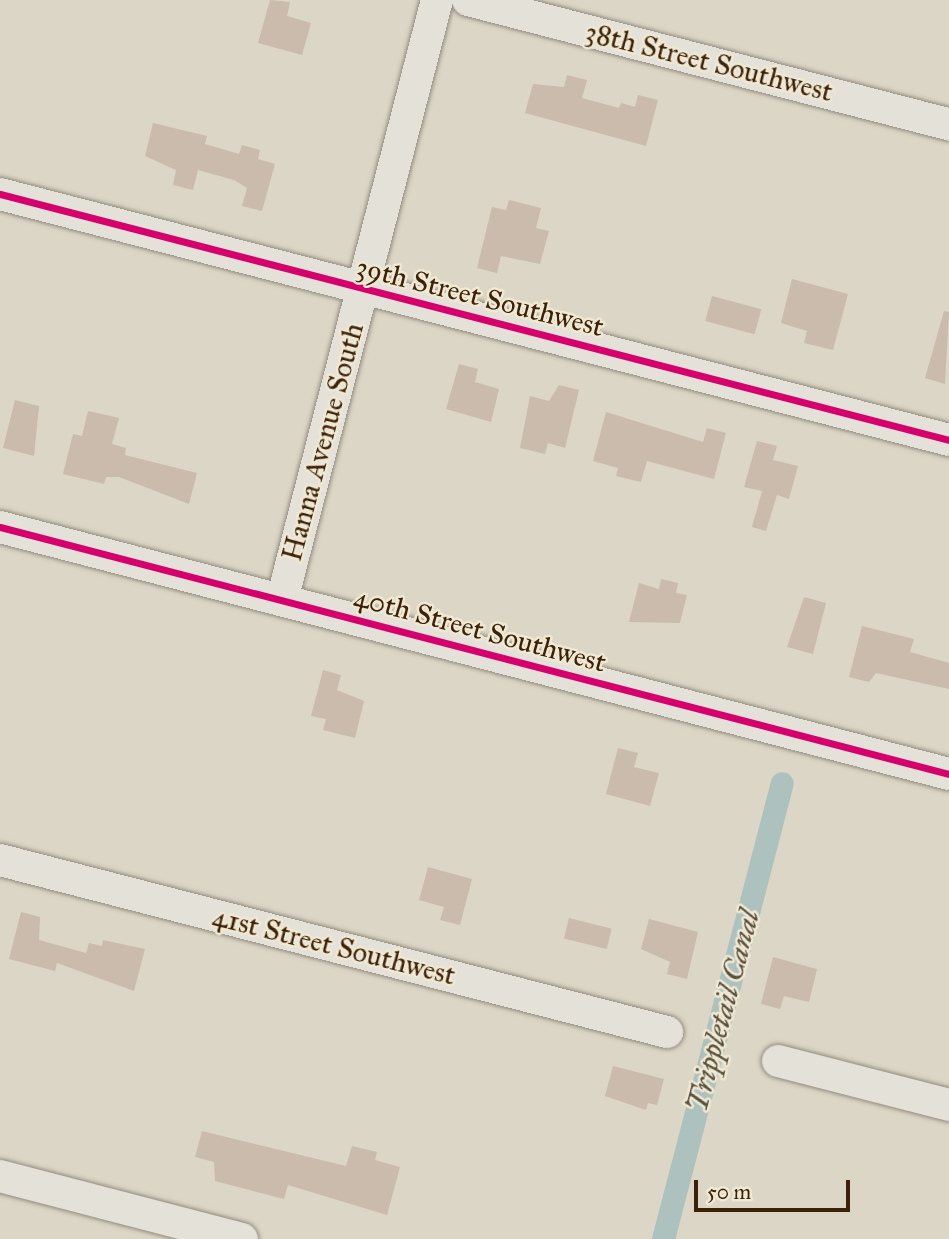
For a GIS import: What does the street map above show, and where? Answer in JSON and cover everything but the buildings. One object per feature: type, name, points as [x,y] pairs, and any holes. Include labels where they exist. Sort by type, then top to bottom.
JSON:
[{"type":"street","name":"Hanna Avenue South","points":[[282,600],[437,0]]},
{"type":"street","name":"38th Street Southwest","points":[[468,0],[949,124]]},
{"type":"street","name":"39th Street Southwest","points":[[0,194],[949,440]]},
{"type":"street","name":"40th Street Southwest","points":[[2,535],[282,600],[949,774]]},
{"type":"street","name":"41st Street Southwest","points":[[0,860],[667,1032]]},
{"type":"street","points":[[778,1061],[949,1105]]},
{"type":"street","points":[[0,1176],[242,1239]]},
{"type":"waterway","name":"Trippletail Canal","points":[[663,1239],[782,783]]},
{"type":"cycle path","points":[[0,194],[949,440]]},
{"type":"cycle path","points":[[0,527],[949,774]]}]
